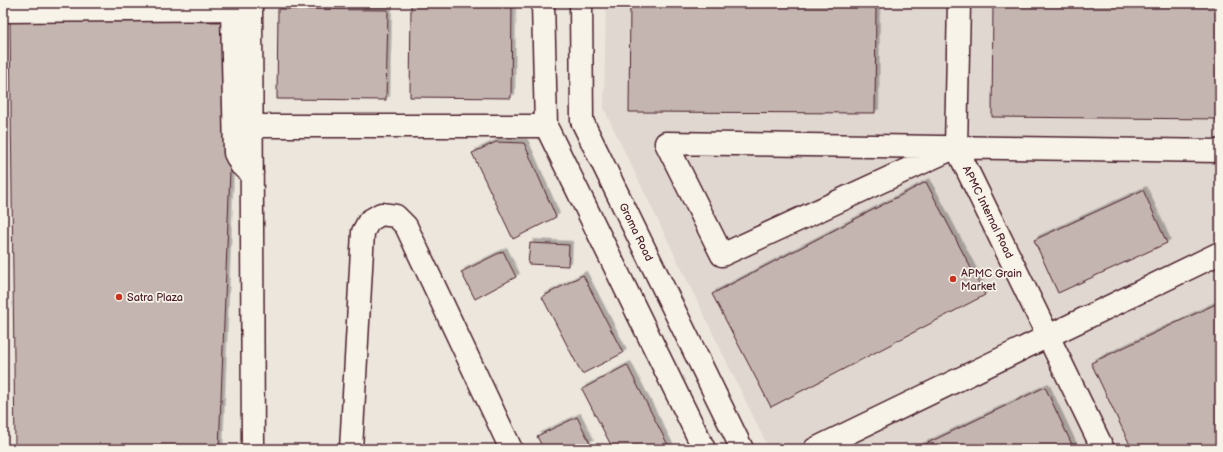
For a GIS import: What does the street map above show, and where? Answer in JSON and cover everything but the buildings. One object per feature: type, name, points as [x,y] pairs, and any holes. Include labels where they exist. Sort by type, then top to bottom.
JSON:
[{"type":"main road","points":[[543,3],[546,126],[704,449]]},
{"type":"main road","name":"Groma Road","points":[[581,3],[582,121],[742,449]]},
{"type":"main road","name":"APMC Internal Road","points":[[959,3],[956,147],[1103,449]]},
{"type":"main road","points":[[3,11],[245,8]]},
{"type":"main road","points":[[245,8],[252,126],[253,449]]},
{"type":"main road","points":[[245,8],[234,141],[235,153],[241,164],[252,173]]},
{"type":"main road","points":[[252,126],[546,126]]},
{"type":"main road","points":[[956,147],[722,255],[666,143],[1220,150]]},
{"type":"main road","points":[[351,449],[363,232],[369,221],[381,214],[396,216],[406,226],[510,449]]},
{"type":"main road","points":[[815,449],[1220,253]]},
{"type":"shaded area","name":"APMC Grain Market","points":[[606,3],[1220,3],[1220,449],[769,449],[604,109]]},
{"type":"place","name":"APMC Grain Market","points":[[953,279]]},
{"type":"place","name":"Satra Plaza","points":[[119,297]]}]
